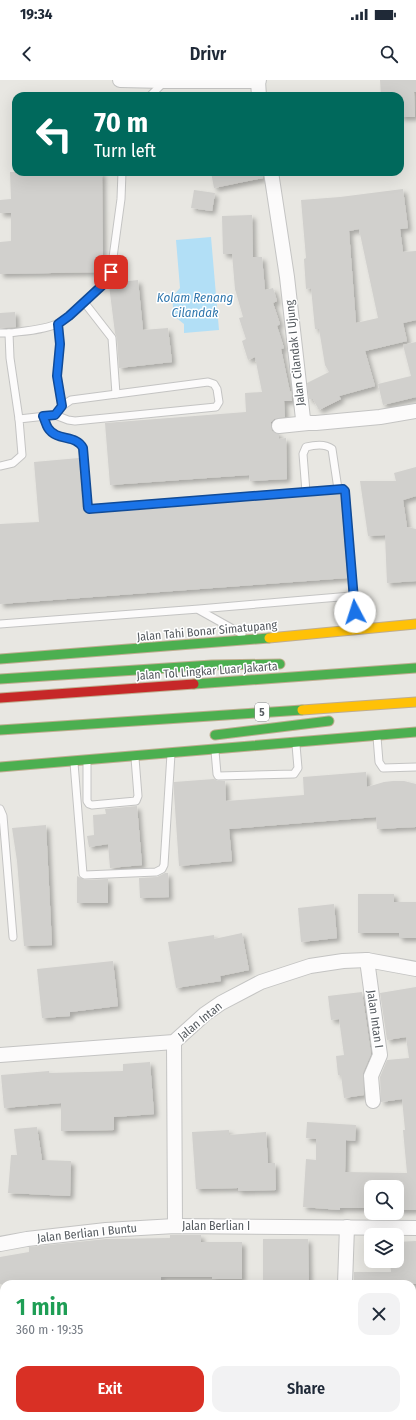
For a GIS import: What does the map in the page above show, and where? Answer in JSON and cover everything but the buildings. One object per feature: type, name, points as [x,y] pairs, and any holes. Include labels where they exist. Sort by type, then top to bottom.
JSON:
[{"type":"highway","name":"Jalan Tahi Bonar Simatupang","points":[[0,659],[252,640],[416,624]]},
{"type":"highway","points":[[0,679],[212,665],[290,663]]},
{"type":"highway","name":"Jalan Tol Lingkar Luar Jakarta","points":[[0,698],[416,668]]},
{"type":"highway","name":"5","points":[[0,730],[416,702]]},
{"type":"highway","points":[[351,715],[357,713],[364,706]]},
{"type":"highway","points":[[203,736],[337,720]]},
{"type":"highway","points":[[0,767],[416,732]]},
{"type":"street","points":[[120,80],[258,80],[259,92]]},
{"type":"street","name":"Jalan Cilandak I Ujung","points":[[271,176],[287,277],[302,416],[305,422],[380,417],[416,411]]},
{"type":"street","points":[[279,426],[308,423]]},
{"type":"street","name":"Jalan Intan","points":[[0,1055],[174,1042],[205,1014],[221,1003],[261,982],[310,966],[343,961],[367,960],[416,969]]},
{"type":"street","name":"Jalan Intan I","points":[[367,960],[380,1055],[371,1076],[373,1102]]},
{"type":"street","name":"Jalan Berlian I","points":[[174,1042],[175,1226],[416,1228]]},
{"type":"street","name":"Jalan Berlian I Buntu","points":[[0,1244],[27,1239],[106,1230],[175,1226]]},
{"type":"street","points":[[345,1280],[347,1227]]},
{"type":"lane","points":[[154,92],[165,81]]},
{"type":"lane","points":[[0,333],[35,330],[58,324],[69,316],[108,280],[111,272],[121,199],[122,176]]},
{"type":"lane","points":[[84,302],[112,338],[116,394]]},
{"type":"lane","points":[[58,324],[60,344],[57,376],[62,406]]},
{"type":"lane","points":[[0,466],[13,463],[22,455],[19,419],[10,358],[9,333]]},
{"type":"lane","points":[[19,419],[55,415],[75,421],[216,407],[219,402],[218,389],[214,384],[208,382],[71,400],[62,406],[55,415]]},
{"type":"lane","points":[[43,416],[47,428],[56,435],[78,441],[83,448],[87,507],[89,509],[343,489],[345,491],[356,631]]},
{"type":"lane","points":[[306,492],[302,454],[306,447],[312,446],[325,445],[332,449],[338,489]]},
{"type":"lane","points":[[0,624],[199,609],[352,595]]},
{"type":"lane","points":[[199,609],[252,640]]},
{"type":"lane","points":[[377,736],[379,762],[383,768],[416,767]]},
{"type":"lane","points":[[214,749],[218,776],[294,774],[298,768],[296,743]]},
{"type":"lane","points":[[74,760],[83,874],[156,872],[162,869],[164,865],[171,753]]},
{"type":"lane","points":[[87,760],[87,801],[89,804],[128,802],[136,801],[138,796],[135,756]]},
{"type":"lane","points":[[0,809],[3,816],[13,937]]},
{"type":"water","name":"Kolam Renang Cilandak","points":[[211,237],[219,330],[184,333],[184,324],[174,316],[172,297],[180,288],[176,240]]},
{"type":"traffic: fast","points":[[0,659],[269,638]]},
{"type":"traffic: fast","points":[[0,679],[212,665],[280,664]]},
{"type":"traffic: fast","points":[[194,684],[416,668]]},
{"type":"traffic: fast","points":[[0,730],[302,710]]},
{"type":"traffic: fast","points":[[215,735],[329,721]]},
{"type":"traffic: fast","points":[[0,767],[416,732]]},
{"type":"traffic: slow","points":[[269,638],[416,624]]},
{"type":"traffic: slow","points":[[302,710],[416,702]]},
{"type":"traffic: jam","points":[[0,698],[194,684]]},
{"type":"route","points":[[111,272],[108,280],[69,316],[58,324],[60,344],[58,352],[57,376],[62,406],[55,415],[43,416],[47,428],[56,435],[78,441],[83,448],[87,507],[89,509],[343,489],[345,491],[355,612]]}]
